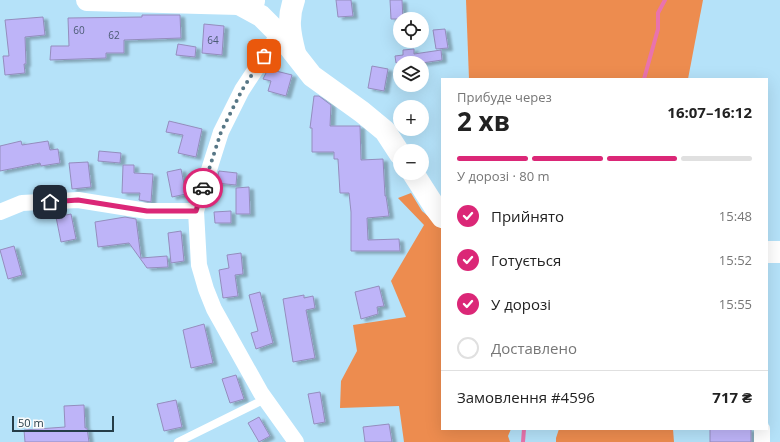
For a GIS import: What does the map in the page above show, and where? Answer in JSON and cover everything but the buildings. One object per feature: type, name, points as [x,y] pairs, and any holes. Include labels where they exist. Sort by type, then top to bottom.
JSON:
[{"type":"main road","points":[[87,0],[239,4],[262,0]]},
{"type":"main road","points":[[294,0],[289,27],[295,54]]},
{"type":"main road","points":[[239,4],[261,16],[279,34],[312,76],[362,112],[385,132],[393,144]]},
{"type":"main road","points":[[417,180],[441,216]]},
{"type":"main road","points":[[768,252],[780,252]]},
{"type":"street","points":[[279,34],[242,90],[221,132],[196,211],[199,265],[206,289],[217,315],[265,399],[296,442]]},
{"type":"street","points":[[0,212],[22,203],[78,200],[147,211],[196,211]]},
{"type":"street","points":[[762,430],[762,442]]},
{"type":"lane","points":[[178,442],[265,399]]},
{"type":"shaded area","points":[[466,0],[703,0],[688,78],[469,78]]},
{"type":"shaded area","points":[[411,193],[422,211],[441,227],[441,430],[511,430],[508,436],[510,442],[404,442],[399,406],[340,408],[341,381],[357,351],[353,325],[406,317],[391,281],[424,225],[398,198]]},
{"type":"shaded area","points":[[559,430],[673,430],[674,442],[556,442]]},
{"type":"waterway","points":[[644,78],[658,29],[658,13],[665,0]]},
{"type":"waterway","points":[[523,442],[524,430]]},
{"type":"way so far","points":[[203,188],[221,132],[242,90],[264,56]]},
{"type":"route","points":[[50,202],[78,200],[147,211],[196,211],[203,188]]}]
